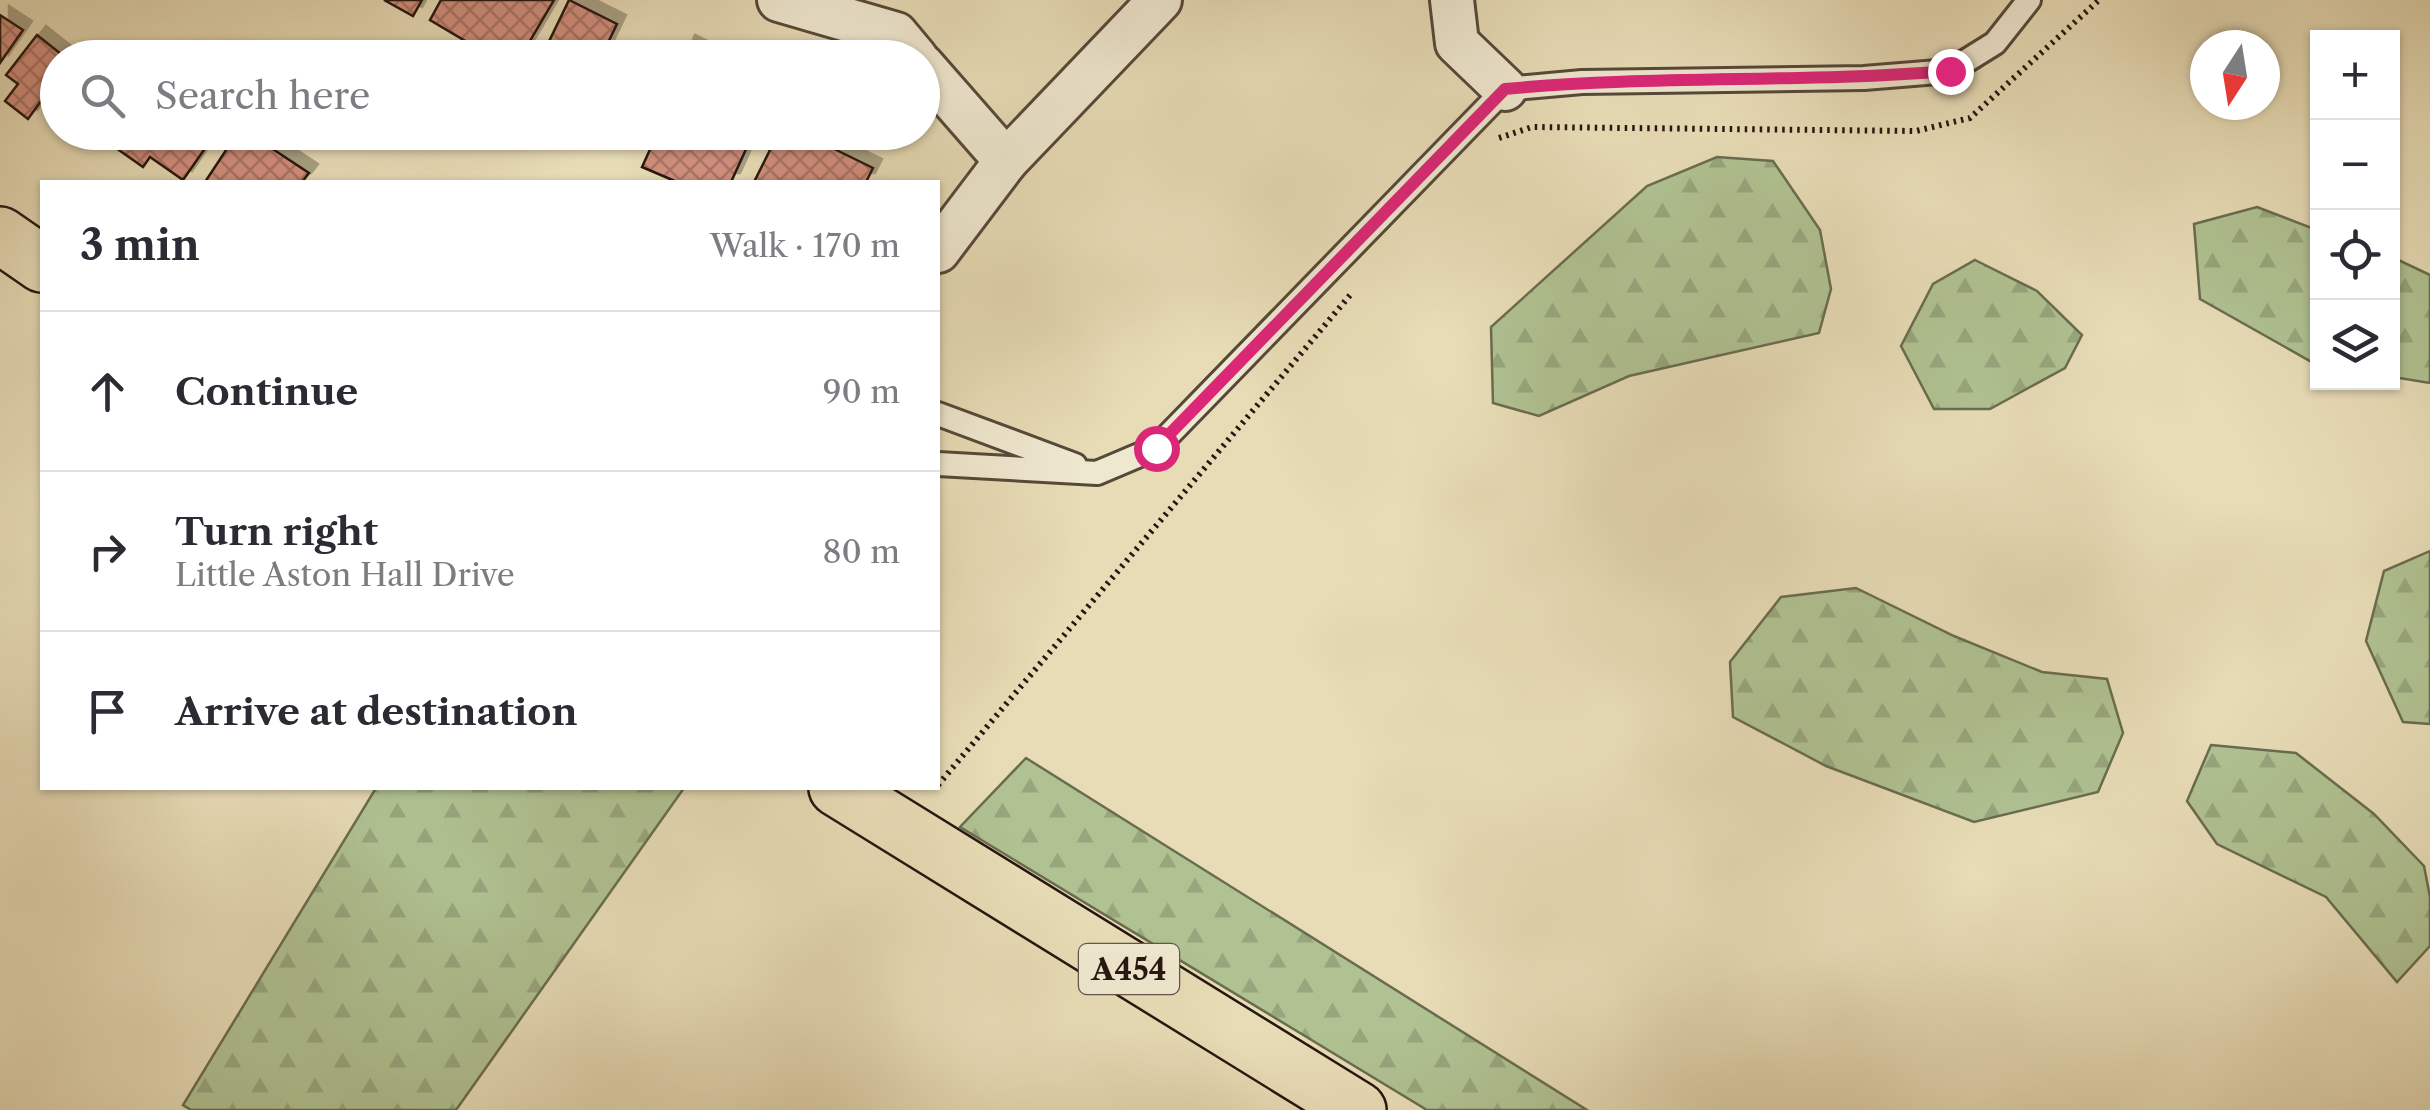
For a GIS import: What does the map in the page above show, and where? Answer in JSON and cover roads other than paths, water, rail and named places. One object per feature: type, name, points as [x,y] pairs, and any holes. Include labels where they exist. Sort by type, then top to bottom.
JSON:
[{"type":"main road","points":[[0,235],[40,263]]},
{"type":"main road","name":"A454","points":[[840,790],[1358,1110]]},
{"type":"street","points":[[779,0],[896,34],[901,40]]},
{"type":"street","points":[[940,248],[1006,161],[1160,0]]},
{"type":"street","points":[[1452,0],[1457,43],[1505,89]]},
{"type":"street","points":[[940,86],[1006,161]]},
{"type":"lane","points":[[940,464],[1097,473],[1156,448],[1505,89],[1582,82],[1864,78],[1950,71],[1995,43],[2029,0]]},
{"type":"lane","points":[[940,415],[1097,473]]}]
